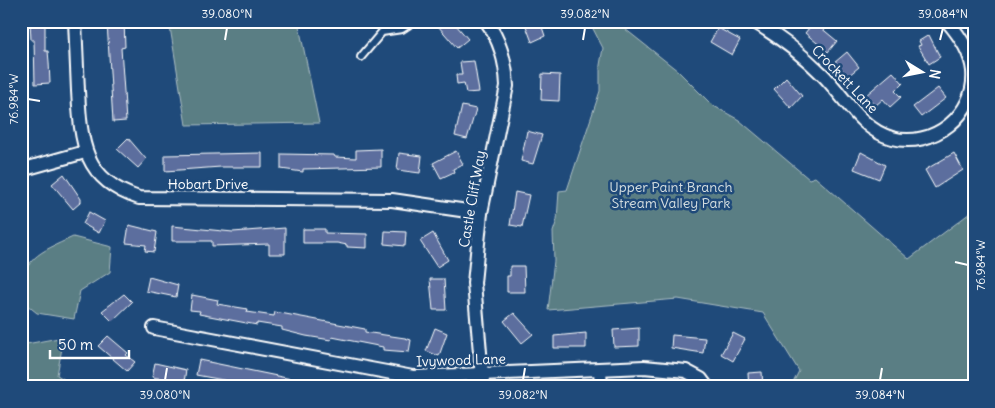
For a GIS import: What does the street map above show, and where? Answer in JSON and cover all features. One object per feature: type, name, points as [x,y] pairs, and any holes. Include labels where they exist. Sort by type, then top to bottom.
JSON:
[{"type":"street","name":"Hobart Drive","points":[[75,21],[80,134],[85,152],[95,169],[109,183],[124,193],[139,198],[392,200],[481,213]]},
{"type":"street","name":"Castle Cliff Way","points":[[482,381],[474,283],[481,213],[507,86],[506,66],[499,41],[486,21]]},
{"type":"street","name":"Crockett Lane","points":[[753,21],[777,35],[822,74],[865,123],[881,134],[910,140],[931,137],[957,120],[965,107],[971,90],[973,72],[965,44],[947,21]]},
{"type":"street","points":[[21,170],[85,152]]},
{"type":"street","name":"Ivywood Lane","points":[[154,328],[413,377],[482,381],[600,369],[644,367],[686,371],[701,379],[707,387]]},
{"type":"street","points":[[600,369],[601,387]]},
{"type":"lane","points":[[361,57],[382,32],[402,29],[414,21]]},
{"type":"green space","points":[[169,21],[298,21],[319,123],[186,125]]},
{"type":"green space","name":"Upper Paint Branch Stream Valley Park","points":[[589,21],[615,21],[678,71],[712,105],[739,120],[809,179],[815,177],[909,259],[974,210],[974,387],[791,387],[799,371],[763,313],[678,299],[548,310],[554,261],[553,232],[557,220],[559,191],[567,190],[600,91],[600,65],[603,48]]},
{"type":"green space","points":[[73,237],[112,247],[110,272],[80,291],[74,319],[37,313],[21,300],[24,275],[28,266],[41,253]]},
{"type":"green space","points":[[64,337],[57,375],[72,384],[84,387],[21,387],[21,345]]},
{"type":"building","points":[[30,21],[45,21],[45,51],[48,51],[50,83],[35,84],[34,40],[31,40]]},
{"type":"building","points":[[124,21],[125,47],[121,48],[126,121],[113,122],[107,22]]},
{"type":"building","points":[[445,21],[451,21],[468,39],[457,48],[438,26]]},
{"type":"building","points":[[526,21],[540,21],[545,36],[532,42]]},
{"type":"building","points":[[814,22],[837,41],[828,52],[805,33]]},
{"type":"building","points":[[718,28],[740,40],[732,55],[710,42]]},
{"type":"building","points":[[929,35],[940,57],[929,64],[918,46],[921,45],[919,41]]},
{"type":"building","points":[[847,52],[859,67],[848,76],[834,63]]},
{"type":"building","points":[[474,61],[479,92],[466,93],[464,83],[457,84],[456,75],[462,75],[460,62]]},
{"type":"building","points":[[893,72],[903,83],[895,91],[901,97],[890,107],[883,99],[875,106],[866,95]]},
{"type":"building","points":[[542,74],[560,75],[559,101],[541,100]]},
{"type":"building","points":[[786,77],[802,96],[791,108],[774,89]]},
{"type":"building","points":[[938,88],[946,98],[921,117],[913,107]]},
{"type":"building","points":[[462,106],[476,109],[467,139],[455,136]]},
{"type":"building","points":[[527,131],[542,135],[533,164],[521,161]]},
{"type":"building","points":[[128,138],[146,159],[138,168],[117,149]]},
{"type":"building","points":[[381,149],[381,167],[303,169],[303,172],[281,169],[281,154],[334,155],[335,157],[356,158],[356,150]]},
{"type":"building","points":[[456,151],[463,164],[453,169],[454,172],[441,178],[433,163]]},
{"type":"building","points":[[861,152],[885,165],[879,179],[854,169]]},
{"type":"building","points":[[262,153],[262,167],[221,167],[165,171],[165,155]]},
{"type":"building","points":[[399,153],[422,156],[420,173],[397,170]]},
{"type":"building","points":[[954,153],[963,170],[935,188],[925,170]]},
{"type":"building","points":[[64,174],[81,199],[81,202],[73,209],[52,184]]},
{"type":"building","points":[[515,192],[529,195],[522,227],[510,225]]},
{"type":"building","points":[[89,212],[105,221],[99,233],[83,224]]},
{"type":"building","points":[[129,225],[157,232],[154,252],[145,251],[146,245],[126,243]]},
{"type":"building","points":[[172,226],[233,232],[285,228],[285,254],[269,254],[269,244],[212,246],[212,241],[172,241]]},
{"type":"building","points":[[303,229],[325,229],[325,233],[367,234],[367,248],[347,247],[347,245],[337,243],[303,243]]},
{"type":"building","points":[[385,231],[406,232],[405,246],[384,244]]},
{"type":"building","points":[[433,233],[448,260],[437,267],[420,241]]},
{"type":"building","points":[[510,266],[524,266],[525,292],[507,292],[507,276],[510,276]]},
{"type":"building","points":[[149,277],[178,285],[176,297],[146,291]]},
{"type":"building","points":[[430,279],[444,279],[446,310],[433,310]]},
{"type":"building","points":[[124,294],[132,302],[112,321],[102,311]]},
{"type":"building","points":[[192,295],[218,300],[217,304],[248,309],[247,312],[274,316],[275,312],[365,329],[365,332],[405,338],[411,340],[409,352],[383,350],[383,347],[332,337],[331,340],[306,336],[282,330],[282,327],[257,323],[257,325],[199,314],[200,311],[190,310]]},
{"type":"building","points":[[514,313],[533,334],[522,343],[504,321]]},
{"type":"building","points":[[435,328],[447,333],[439,356],[426,351]]},
{"type":"building","points":[[639,328],[639,346],[614,347],[613,330]]},
{"type":"building","points":[[586,333],[586,348],[554,348],[554,336]]},
{"type":"building","points":[[733,333],[745,339],[733,361],[721,354]]},
{"type":"building","points":[[672,335],[705,338],[703,353],[671,348]]},
{"type":"building","points":[[108,336],[128,353],[126,355],[135,362],[127,371],[98,346]]},
{"type":"building","points":[[199,360],[311,383],[311,387],[256,386],[196,375]]},
{"type":"building","points":[[155,363],[186,370],[184,382],[152,377]]},
{"type":"building","points":[[762,372],[763,387],[749,387],[748,373]]}]
